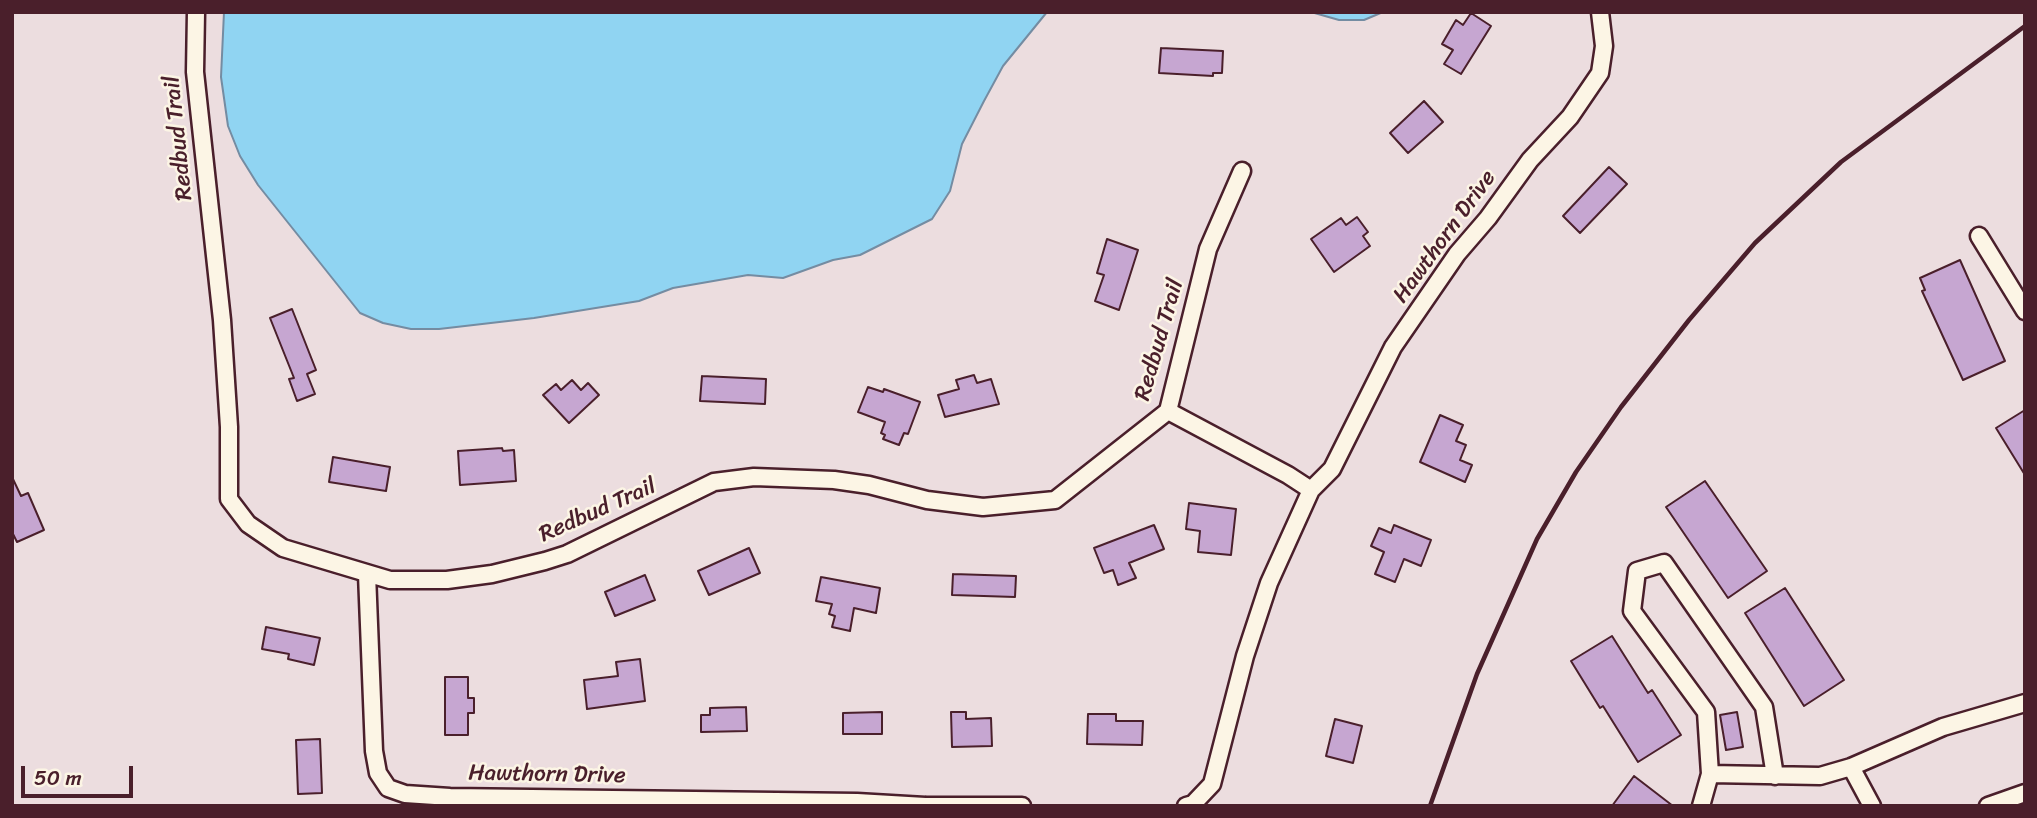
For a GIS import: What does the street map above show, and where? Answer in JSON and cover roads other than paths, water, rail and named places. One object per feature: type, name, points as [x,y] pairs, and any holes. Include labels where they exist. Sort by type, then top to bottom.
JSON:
[{"type":"street","name":"Redbud Trail","points":[[196,12],[195,72],[222,320],[229,427],[229,499],[248,524],[283,548],[390,580],[428,581],[492,575],[567,554],[714,482],[754,477],[834,480],[967,506],[1055,500],[1168,411],[1208,249],[1242,171]]},
{"type":"street","name":"Hawthorn Drive","points":[[1185,806],[1193,804],[1212,784],[1245,656],[1269,583],[1311,490],[1332,469],[1393,347],[1457,254],[1488,218],[1530,160],[1570,117],[1600,73],[1604,46],[1600,12]]},
{"type":"street","points":[[1979,236],[2025,311]]},
{"type":"street","points":[[1168,411],[1311,490]]},
{"type":"street","points":[[1702,806],[1710,774],[1706,712],[1632,611],[1637,572],[1664,563],[1764,707],[1775,776]]},
{"type":"street","name":"Hawthorn Drive","points":[[367,574],[373,751],[378,774],[388,788],[405,794],[450,797],[1021,806]]},
{"type":"street","points":[[1710,774],[1820,776],[1851,768],[1943,727],[2025,703]]},
{"type":"street","points":[[1851,768],[1872,806]]},
{"type":"street","points":[[1988,806],[2025,793]]},
{"type":"water","points":[[224,12],[1047,12],[1003,66],[962,144],[950,191],[932,219],[860,255],[833,260],[783,278],[748,275],[673,288],[639,301],[534,318],[439,329],[411,329],[383,323],[360,313],[258,185],[240,156],[228,126],[221,77]]},
{"type":"water","points":[[1311,12],[1383,12],[1364,20],[1339,20]]},
{"type":"railway","points":[[1430,806],[1477,674],[1537,539],[1576,472],[1621,407],[1689,320],[1755,243],[1841,162],[2025,26]]}]
